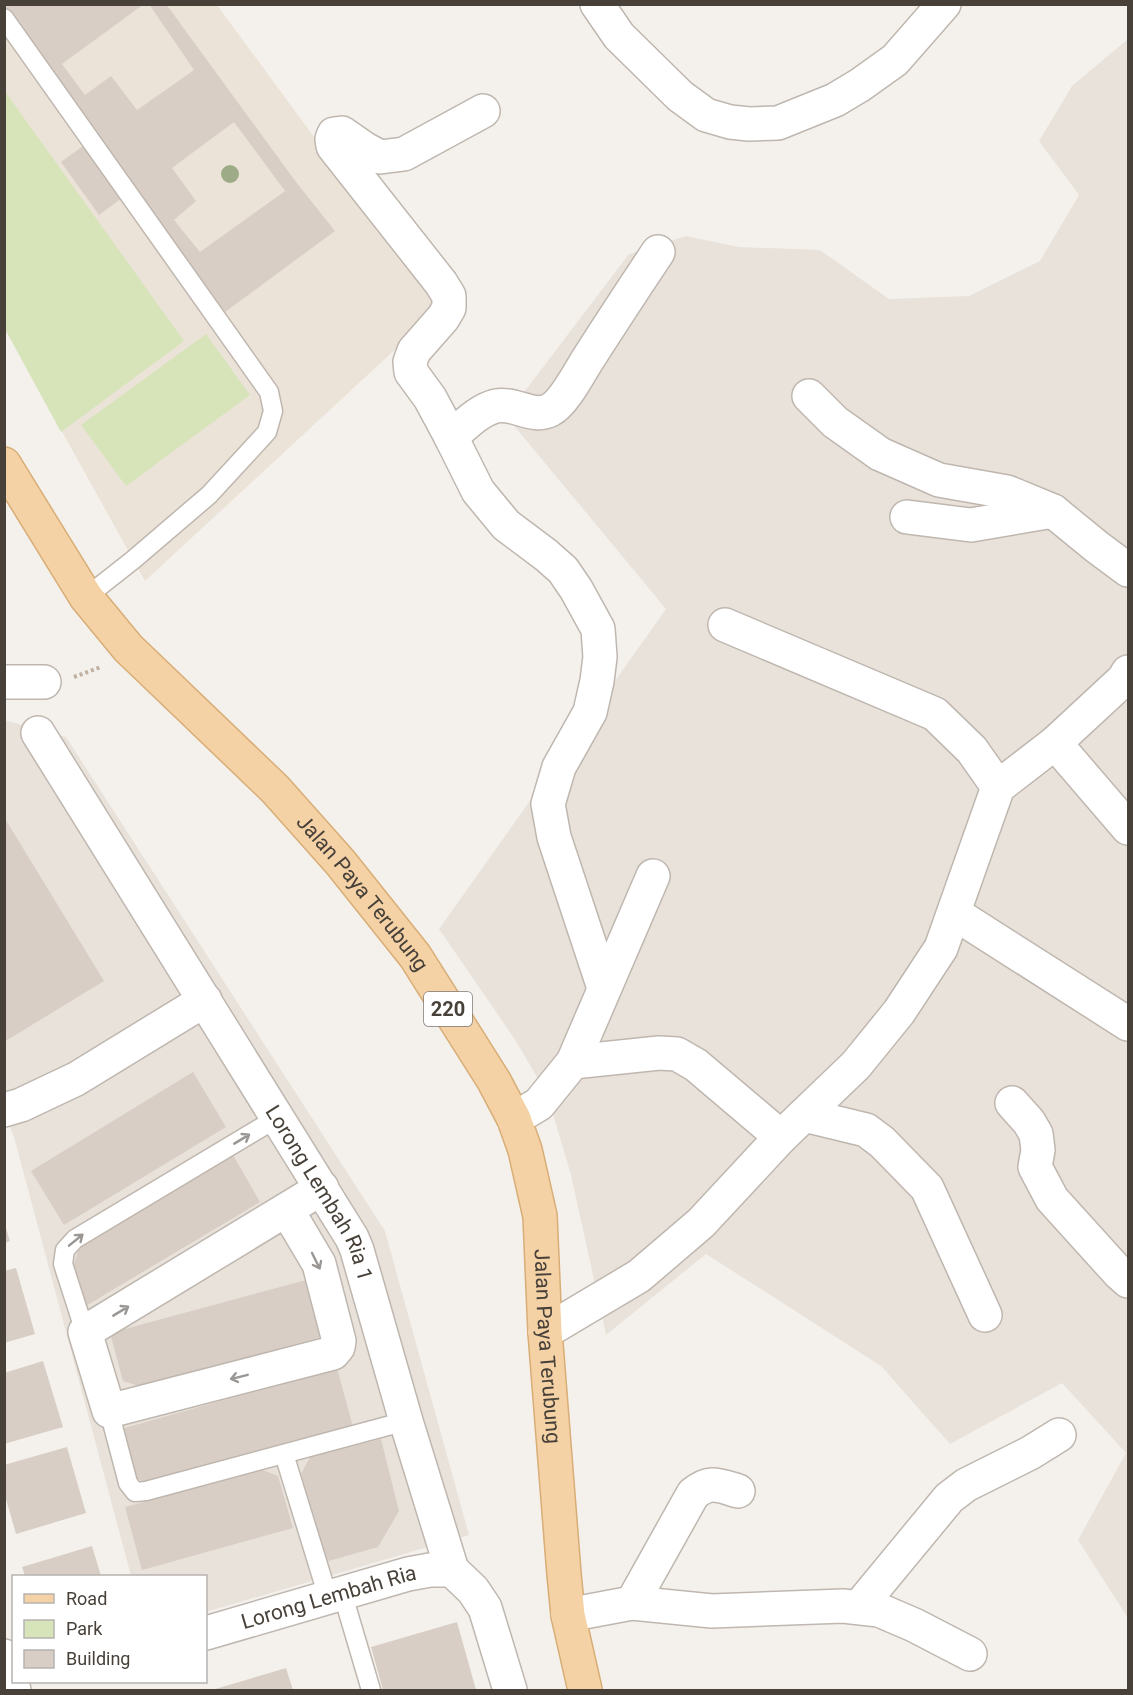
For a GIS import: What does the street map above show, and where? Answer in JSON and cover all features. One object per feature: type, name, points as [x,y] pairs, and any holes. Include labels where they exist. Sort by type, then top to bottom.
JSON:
[{"type":"main road","name":"Jalan Paya Terubung","points":[[4,464],[86,597],[128,648],[275,789],[340,862],[415,956],[494,1081],[514,1119],[525,1150],[540,1216],[545,1332],[563,1565],[568,1615],[585,1690]]},
{"type":"street","points":[[597,4],[619,36],[680,96],[706,115],[730,122],[749,124],[778,123],[835,100],[860,85],[895,60],[944,4]]},
{"type":"street","points":[[483,111],[404,154],[380,157],[342,133],[334,134],[332,139],[333,146],[434,273],[449,296],[449,308],[444,318],[414,351],[410,362],[411,372],[430,398],[478,490],[506,525],[563,570],[598,629],[600,657],[590,712],[560,767],[548,804],[554,837],[604,988]]},
{"type":"street","points":[[451,437],[484,412],[496,406],[543,413],[553,409],[658,252]]},
{"type":"street","points":[[809,396],[835,422],[880,454],[939,480],[1007,492],[1053,512],[1128,570]]},
{"type":"street","points":[[908,517],[971,525],[1053,512]]},
{"type":"street","points":[[725,625],[935,714],[972,750],[998,787]]},
{"type":"street","points":[[545,1332],[639,1276],[701,1223],[781,1137],[856,1065],[899,1012],[941,948],[998,787],[1055,743],[1127,677]]},
{"type":"street","points":[[4,682],[44,682]]},
{"type":"street","name":"Lorong Lembah Ria 1","points":[[38,733],[352,1238],[452,1570],[473,1590],[485,1608],[510,1690]]},
{"type":"street","points":[[1055,743],[1128,828]]},
{"type":"street","points":[[514,1119],[539,1104],[573,1062],[653,876]]},
{"type":"street","points":[[954,913],[1128,1024]]},
{"type":"street","points":[[4,1110],[21,1105],[76,1079],[205,1000]]},
{"type":"street","points":[[573,1062],[659,1053],[677,1054],[696,1065],[781,1137]]},
{"type":"street","points":[[1012,1103],[1029,1122],[1036,1134],[1038,1150],[1035,1167],[1052,1199],[1128,1281]]},
{"type":"street","points":[[804,1114],[866,1130],[882,1142],[927,1188],[985,1315]]},
{"type":"street","points":[[286,1210],[319,1264],[339,1341],[333,1353],[108,1410],[85,1332],[322,1188]]},
{"type":"street","points":[[859,1607],[949,1498],[966,1485],[1059,1436]]},
{"type":"street","points":[[632,1603],[693,1494],[704,1485],[716,1484],[738,1491]]},
{"type":"street","name":"Lorong Lembah Ria","points":[[207,1633],[408,1574],[430,1570],[452,1570]]},
{"type":"street","points":[[568,1615],[632,1603],[712,1611],[859,1607],[879,1610],[914,1624],[970,1653]]},
{"type":"street","points":[[4,1656],[12,1670]]},
{"type":"lane","points":[[4,18],[269,392],[273,411],[267,432],[209,495],[86,597]]},
{"type":"lane","points":[[85,1332],[63,1264],[65,1250],[75,1239],[277,1118]]},
{"type":"lane","points":[[108,1410],[128,1483],[135,1492],[284,1455],[406,1421]]},
{"type":"lane","points":[[284,1455],[371,1690]]},
{"type":"path","points":[[44,682],[81,675],[100,668],[128,648]]},
{"type":"shaded area","points":[[4,5],[217,5],[440,308],[145,581],[5,329]]},
{"type":"shaded area","points":[[1128,39],[1128,1618],[1078,1540],[1126,1453],[1062,1383],[950,1444],[881,1366],[706,1254],[606,1335],[571,1175],[547,1094],[514,1038],[439,929],[666,609],[506,416],[629,254],[686,236],[739,247],[820,250],[889,299],[969,296],[1040,261],[1079,195],[1039,141],[1072,86]]},
{"type":"shaded area","points":[[4,720],[66,737],[385,1231],[469,1535],[207,1612],[207,1575],[131,1575],[14,1137],[5,1114]]},
{"type":"green space","points":[[4,90],[184,341],[61,432],[5,329]]},
{"type":"green space","points":[[206,334],[250,395],[126,486],[81,425]]},
{"type":"building","points":[[4,4],[144,4],[62,64],[85,95],[111,76],[137,110],[194,70],[149,4],[166,4],[296,182],[335,231],[225,312],[136,188],[99,215],[61,162],[98,135],[16,24]],"holes":[[[234,122],[285,191],[200,252],[174,220],[196,201],[172,168]]]},
{"type":"building","points":[[4,817],[104,981],[4,1042]]},
{"type":"building","points":[[193,1072],[226,1127],[64,1225],[31,1171]]},
{"type":"building","points":[[233,1155],[260,1202],[84,1307],[73,1267],[80,1245]]},
{"type":"building","points":[[5,1225],[10,1241],[5,1243]]},
{"type":"building","points":[[16,1268],[35,1334],[4,1343],[4,1271]]},
{"type":"building","points":[[310,1279],[325,1336],[139,1386],[123,1381],[110,1333]]},
{"type":"building","points":[[43,1361],[63,1427],[4,1444],[4,1373]]},
{"type":"building","points":[[337,1368],[353,1427],[148,1485],[134,1476],[121,1429]]},
{"type":"building","points":[[381,1439],[399,1511],[378,1547],[325,1562],[301,1474],[310,1457]]},
{"type":"building","points":[[67,1447],[86,1513],[16,1534],[4,1492],[4,1465]]},
{"type":"building","points":[[263,1470],[278,1476],[293,1528],[142,1570],[125,1507]]},
{"type":"building","points":[[92,1546],[101,1575],[25,1575],[22,1567]]},
{"type":"building","points":[[457,1622],[476,1690],[383,1690],[371,1647]]},
{"type":"building","points":[[286,1668],[293,1690],[212,1690]]}]
